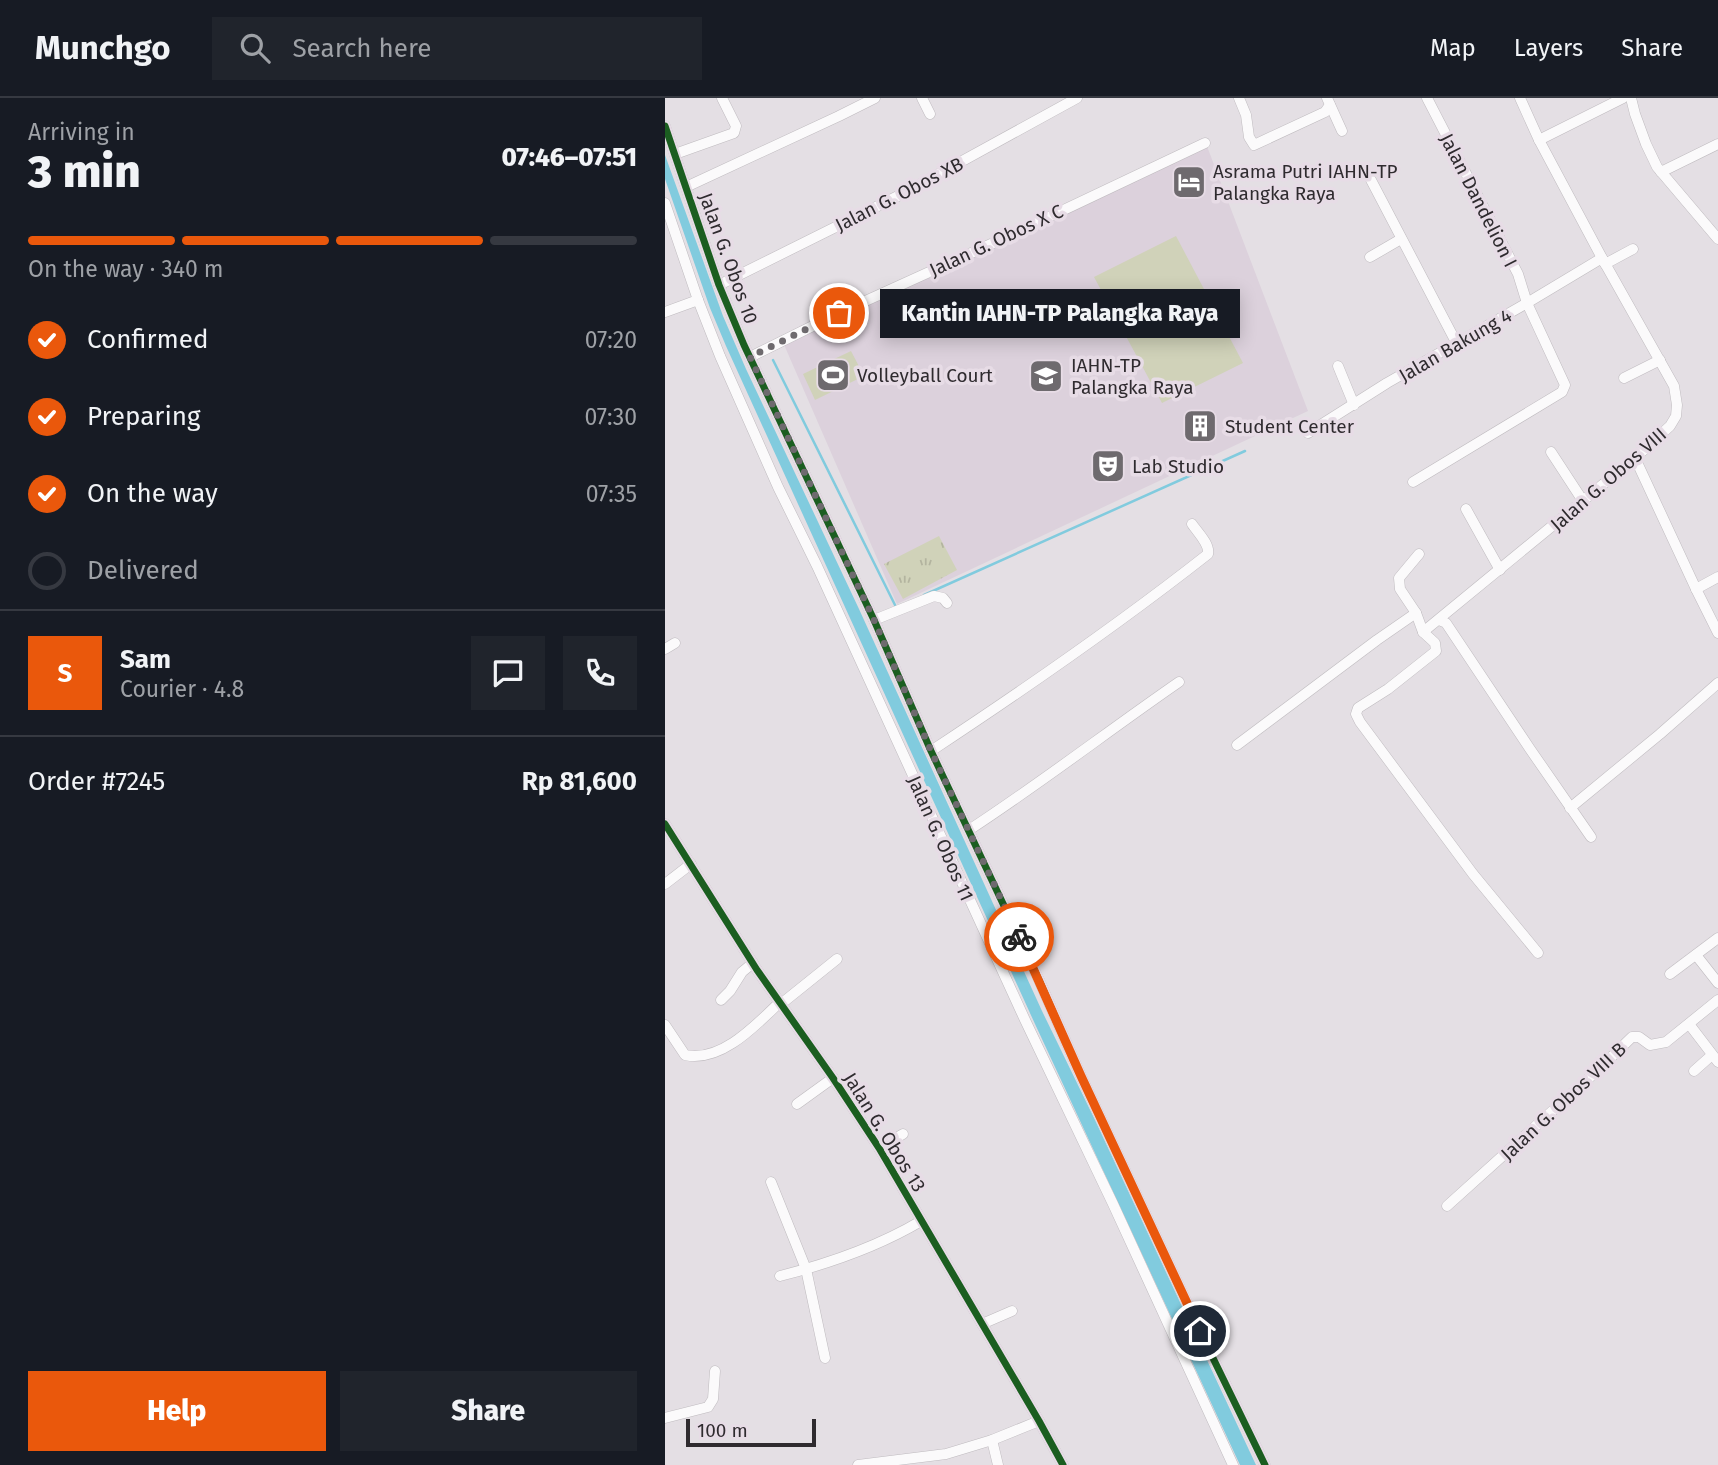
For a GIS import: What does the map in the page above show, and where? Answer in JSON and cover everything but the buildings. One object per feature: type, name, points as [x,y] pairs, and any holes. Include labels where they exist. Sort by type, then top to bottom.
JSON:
[{"type":"street","points":[[675,155],[734,133],[736,126],[722,98]]},
{"type":"street","points":[[686,187],[875,98]]},
{"type":"street","points":[[922,98],[929,114]]},
{"type":"street","name":"Jalan G. Obos XB","points":[[719,285],[904,193],[1077,98]]},
{"type":"street","points":[[1239,98],[1245,115],[1248,138],[1254,145],[1325,112],[1328,102]]},
{"type":"street","name":"Jalan Dandelion I","points":[[1413,482],[1564,391],[1565,385],[1527,303],[1518,274],[1427,98]]},
{"type":"street","name":"Jalan G. Obos VIII","points":[[1423,632],[1635,458],[1670,426],[1678,405],[1676,391],[1539,140],[1520,98]]},
{"type":"street","points":[[1539,140],[1623,98]]},
{"type":"street","points":[[1631,98],[1646,145],[1661,172],[1718,239]]},
{"type":"street","points":[[1328,102],[1342,131]]},
{"type":"street","name":"Jalan G. Obos 10","points":[[665,126],[719,285],[750,357],[874,620],[931,751],[1205,1341],[1265,1465]]},
{"type":"street","name":"Jalan G. Obos X C","points":[[750,357],[1205,143]]},
{"type":"street","points":[[1661,172],[1718,144]]},
{"type":"street","points":[[1371,180],[1457,344]]},
{"type":"street","name":"Jalan G. Obos 11","points":[[665,204],[720,356],[778,487],[817,566],[1024,1020],[1114,1204],[1233,1465]]},
{"type":"street","points":[[1370,257],[1399,237]]},
{"type":"street","name":"Jalan Bakung 4","points":[[1308,432],[1387,383],[1527,303],[1604,261],[1633,249]]},
{"type":"street","points":[[665,312],[698,300]]},
{"type":"street","points":[[1623,378],[1660,360]]},
{"type":"street","points":[[1338,366],[1354,405]]},
{"type":"street","points":[[1551,452],[1584,501]]},
{"type":"street","points":[[1635,458],[1718,633]]},
{"type":"street","points":[[1465,509],[1500,570]]},
{"type":"street","points":[[931,751],[1089,642],[1208,554],[1206,544],[1192,524]]},
{"type":"street","points":[[1419,554],[1399,578],[1400,589],[1416,613],[1423,632],[1437,648],[1434,654],[1388,689],[1358,708],[1357,717],[1473,874],[1538,953]]},
{"type":"street","points":[[1696,589],[1718,577]]},
{"type":"street","points":[[874,620],[934,596],[943,598],[947,603]]},
{"type":"street","points":[[1237,745],[1416,613]]},
{"type":"street","points":[[1439,620],[1446,623],[1591,836]]},
{"type":"street","points":[[665,649],[675,643]]},
{"type":"street","points":[[969,830],[1179,682]]},
{"type":"street","points":[[1570,808],[1718,682]]},
{"type":"street","name":"Jalan G. Obos 13","points":[[665,824],[753,963],[879,1148],[1063,1465]]},
{"type":"street","points":[[665,884],[691,864]]},
{"type":"street","points":[[1670,974],[1718,938]]},
{"type":"street","points":[[1696,955],[1718,983]]},
{"type":"street","points":[[665,1025],[685,1055],[702,1055],[717,1051],[736,1042],[780,1003],[837,959]]},
{"type":"street","points":[[720,1000],[730,991],[742,972],[753,963]]},
{"type":"street","name":"Jalan G. Obos VIII B","points":[[1447,1206],[1632,1037],[1639,1037],[1650,1045],[1667,1042],[1718,1000]]},
{"type":"street","points":[[1689,1024],[1715,1058],[1694,1071]]},
{"type":"street","points":[[797,1104],[833,1078]]},
{"type":"street","points":[[879,1148],[903,1134]]},
{"type":"street","points":[[771,1182],[806,1269],[825,1358]]},
{"type":"street","points":[[780,1276],[898,1235],[922,1221]]},
{"type":"street","points":[[982,1324],[1012,1311]]},
{"type":"street","points":[[665,1418],[708,1408],[713,1399],[715,1370]]},
{"type":"street","points":[[858,1465],[946,1454],[992,1440],[1039,1421]]},
{"type":"street","points":[[992,1440],[998,1465]]},
{"type":"shaded area","name":"IAHN-TP Palangka Raya","points":[[1205,141],[1308,411],[897,604],[782,340]]},
{"type":"green space","points":[[1176,236],[1243,363],[1162,403],[1094,277]]},
{"type":"green space","name":"Volleyball Court","points":[[851,351],[864,376],[815,400],[803,374]]},
{"type":"green space","points":[[939,536],[957,570],[903,599],[884,564]]},
{"type":"water","points":[[665,155],[723,316],[746,369],[859,609],[1042,1011],[1256,1465],[1240,1465],[1035,1024],[726,346],[665,179]]},
{"type":"waterway","points":[[773,360],[896,607]]},
{"type":"waterway","points":[[924,595],[1245,451]]},
{"type":"cycle path","points":[[665,126],[719,285],[744,345],[874,620],[931,751],[1081,1076],[1265,1465]]},
{"type":"cycle path","points":[[665,824],[757,970],[879,1148],[1063,1465]]},
{"type":"way so far","points":[[839,313],[750,357],[1019,937]]},
{"type":"place","name":"Asrama Putri IAHN-TP Palangka Raya","points":[[1189,182]]},
{"type":"place","name":"Kantin IAHN-TP Palangka Raya","points":[[839,313]]},
{"type":"place","name":"Volleyball Court","points":[[833,375]]},
{"type":"place","name":"IAHN-TP Palangka Raya","points":[[1046,376]]},
{"type":"place","name":"Student Center","points":[[1200,426]]},
{"type":"place","name":"Lab Studio","points":[[1108,466]]},
{"type":"route","points":[[1019,937],[1200,1331]]}]
